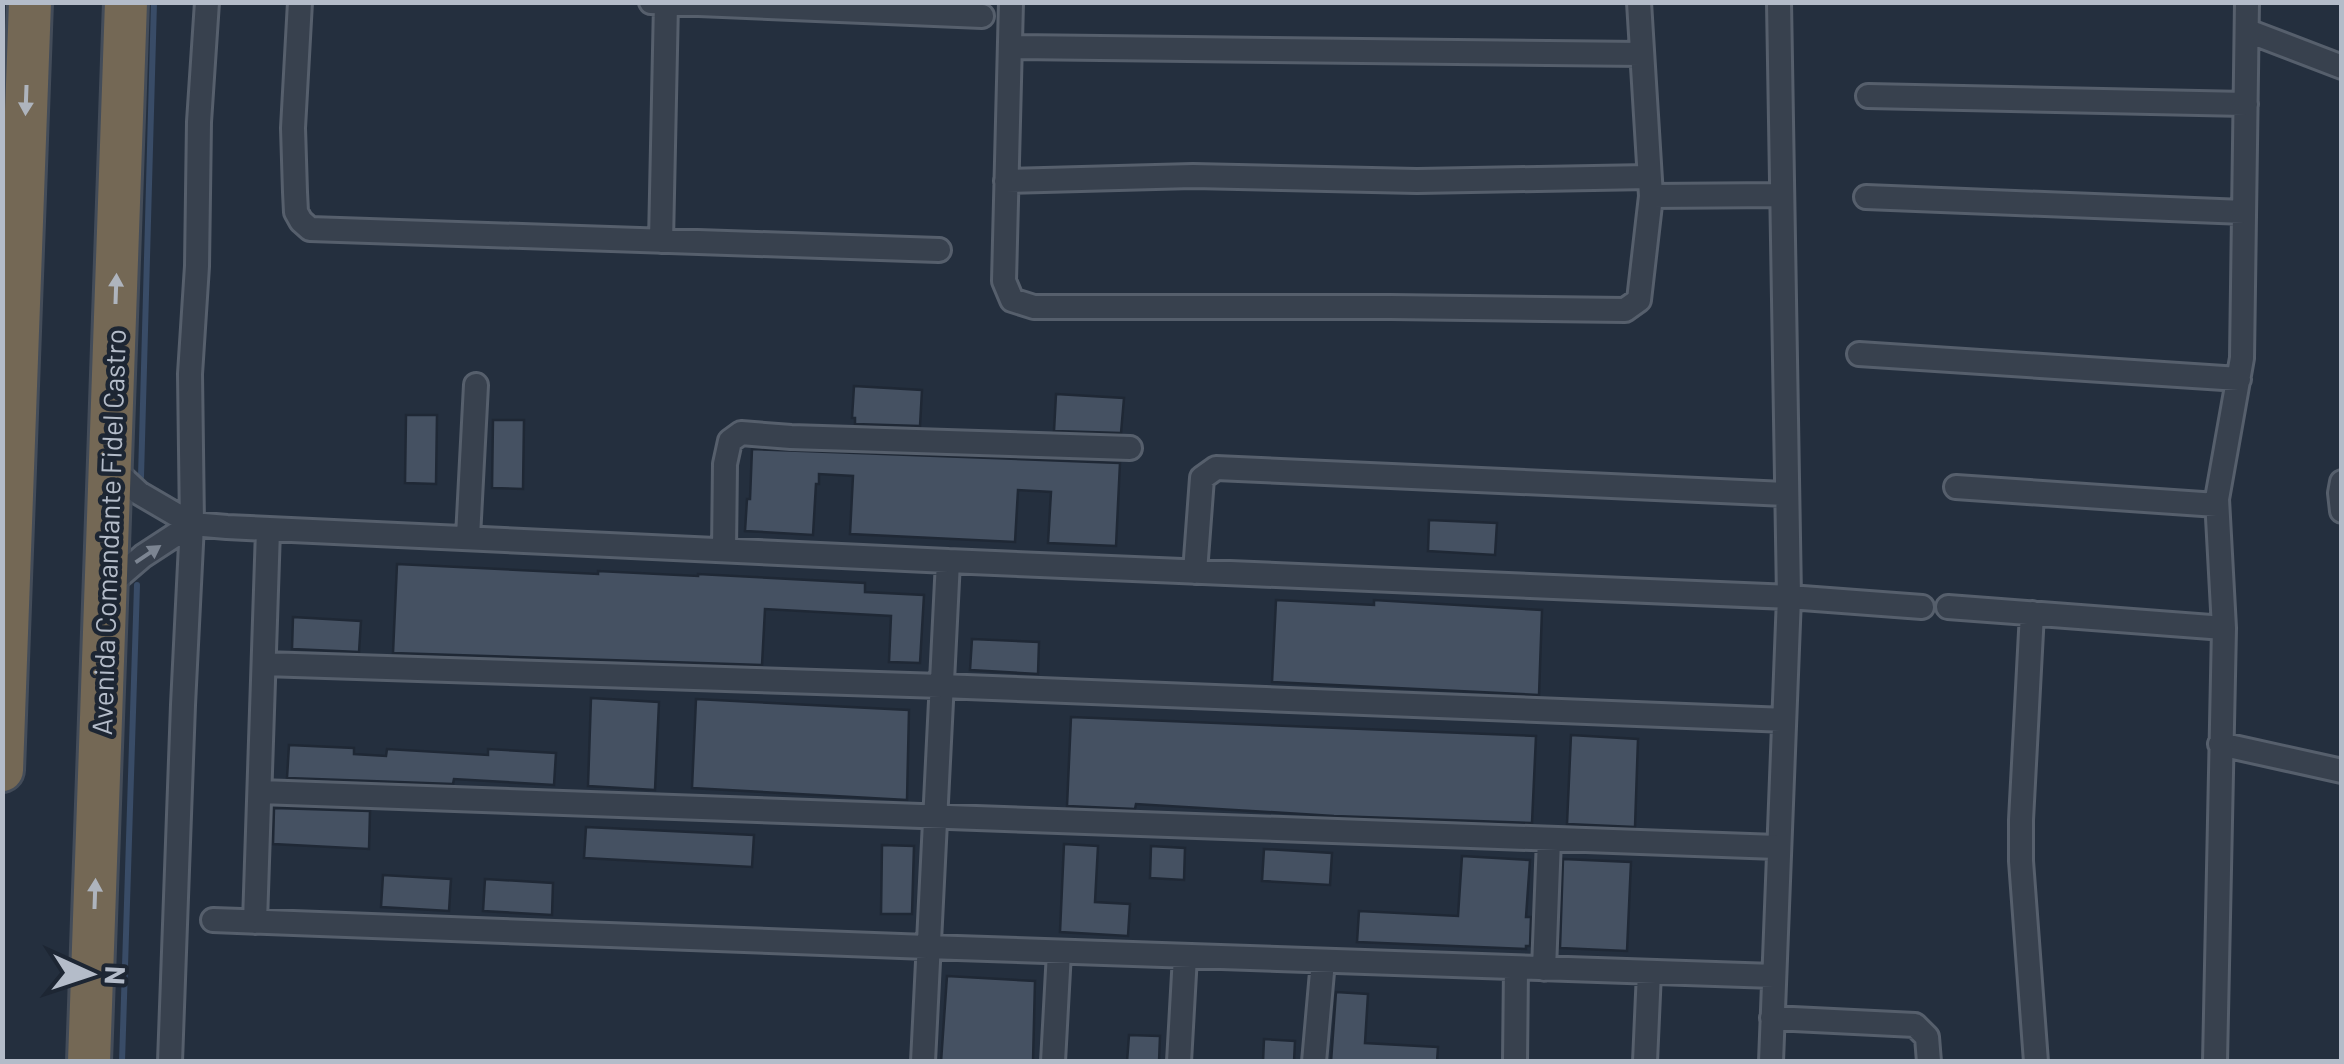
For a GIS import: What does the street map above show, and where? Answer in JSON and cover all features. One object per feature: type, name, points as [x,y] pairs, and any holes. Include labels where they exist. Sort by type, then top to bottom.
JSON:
[{"type":"highway","points":[[2,770],[10,331],[30,2]]},
{"type":"highway","name":"Avenida Comandante Fidel Castro","points":[[90,1062],[126,2]]},
{"type":"street","points":[[170,1062],[192,524],[190,374],[207,2]]},
{"type":"street","points":[[300,2],[295,192],[296,212],[310,229],[939,250]]},
{"type":"street","points":[[651,2],[982,16]]},
{"type":"street","points":[[1011,2],[1004,282],[1012,300],[1034,307],[1625,310],[1639,300],[1650,187],[1639,2]]},
{"type":"street","points":[[1770,1062],[1788,598],[1779,2]]},
{"type":"street","points":[[2214,1062],[2224,628],[2217,504],[2242,358],[2248,2]]},
{"type":"street","points":[[661,242],[666,3]]},
{"type":"street","points":[[2248,31],[2342,67]]},
{"type":"street","points":[[1010,47],[1642,54]]},
{"type":"street","points":[[1868,96],[2246,104]]},
{"type":"street","points":[[1006,181],[1192,176],[1650,187],[1782,195]]},
{"type":"street","points":[[1866,197],[2244,212]]},
{"type":"street","points":[[1858,354],[2239,379]]},
{"type":"street","points":[[468,538],[476,385]]},
{"type":"street","points":[[724,550],[725,464],[730,440],[741,434],[1130,448]]},
{"type":"street","points":[[110,466],[139,493],[192,524],[268,530],[1922,607]]},
{"type":"street","points":[[1195,572],[1202,478],[1216,468],[1786,494]]},
{"type":"street","points":[[2342,482],[2342,511]]},
{"type":"street","points":[[1956,487],[2217,504]]},
{"type":"street","points":[[106,588],[143,556],[192,524]]},
{"type":"street","points":[[255,922],[268,530]]},
{"type":"street","points":[[922,1062],[948,562]]},
{"type":"street","points":[[1948,607],[2224,628]]},
{"type":"street","points":[[2032,613],[2021,862],[2036,1062]]},
{"type":"street","points":[[264,664],[1784,720]]},
{"type":"street","points":[[2220,744],[2342,772]]},
{"type":"street","points":[[260,792],[1777,847]]},
{"type":"street","points":[[1544,969],[1549,839]]},
{"type":"street","points":[[213,920],[1774,976]]},
{"type":"street","points":[[1053,1062],[1059,952]]},
{"type":"street","points":[[1179,1062],[1184,956]]},
{"type":"street","points":[[1314,1062],[1322,961]]},
{"type":"street","points":[[1516,968],[1516,1062]]},
{"type":"street","points":[[1645,1062],[1649,972]]},
{"type":"street","points":[[1772,1018],[1915,1025],[1927,1037],[1929,1062]]},
{"type":"building","points":[[854,386],[922,390],[920,426],[855,424]]},
{"type":"building","points":[[1056,394],[1124,398],[1121,433],[1054,431]]},
{"type":"building","points":[[406,415],[437,415],[436,484],[405,483]]},
{"type":"building","points":[[493,420],[524,420],[523,489],[492,488]]},
{"type":"building","points":[[752,449],[1120,463],[1116,546],[1048,543],[1051,492],[1018,490],[1015,542],[850,534],[853,476],[819,474],[813,535],[745,531]]},
{"type":"building","points":[[1429,520],[1497,523],[1495,555],[1428,551]]},
{"type":"building","points":[[397,564],[865,583],[865,592],[924,595],[920,663],[889,662],[891,616],[765,609],[762,665],[393,653]]},
{"type":"building","points":[[1276,600],[1374,605],[1374,600],[1542,610],[1539,695],[1272,682]]},
{"type":"building","points":[[293,617],[361,621],[359,652],[292,649]]},
{"type":"building","points":[[972,639],[1039,642],[1038,674],[970,670]]},
{"type":"building","points":[[591,698],[659,702],[655,790],[588,786]]},
{"type":"building","points":[[696,699],[909,710],[907,800],[692,788]]},
{"type":"building","points":[[1071,717],[1536,736],[1532,823],[1136,804],[1135,809],[1067,806]]},
{"type":"building","points":[[1571,735],[1638,739],[1635,827],[1567,824]]},
{"type":"building","points":[[289,745],[354,748],[354,754],[386,756],[387,749],[488,755],[488,749],[556,753],[554,785],[454,779],[453,784],[287,778]]},
{"type":"building","points":[[274,808],[370,811],[369,849],[273,844]]},
{"type":"building","points":[[586,827],[754,835],[752,867],[584,858]]},
{"type":"building","points":[[1064,844],[1098,846],[1095,902],[1130,904],[1128,936],[1060,932]]},
{"type":"building","points":[[882,845],[914,846],[912,914],[881,914]]},
{"type":"building","points":[[1151,846],[1185,848],[1184,880],[1150,878]]},
{"type":"building","points":[[1264,849],[1332,853],[1330,885],[1262,881]]},
{"type":"building","points":[[1462,856],[1530,860],[1526,917],[1531,917],[1530,946],[1526,949],[1357,942],[1359,911],[1458,916]]},
{"type":"building","points":[[1563,859],[1631,862],[1627,951],[1560,948]]},
{"type":"building","points":[[383,875],[451,879],[449,911],[381,907]]},
{"type":"building","points":[[485,879],[553,883],[552,915],[483,911]]},
{"type":"building","points":[[947,976],[1035,981],[1033,1062],[941,1062]]},
{"type":"building","points":[[1336,992],[1368,994],[1365,1043],[1438,1047],[1437,1062],[1331,1062]]},
{"type":"building","points":[[1129,1035],[1160,1036],[1159,1062],[1127,1062]]},
{"type":"building","points":[[1264,1039],[1295,1041],[1294,1062],[1263,1062]]},
{"type":"waterway","points":[[141,477],[154,2]]},
{"type":"waterway","points":[[122,1062],[137,585]]}]
